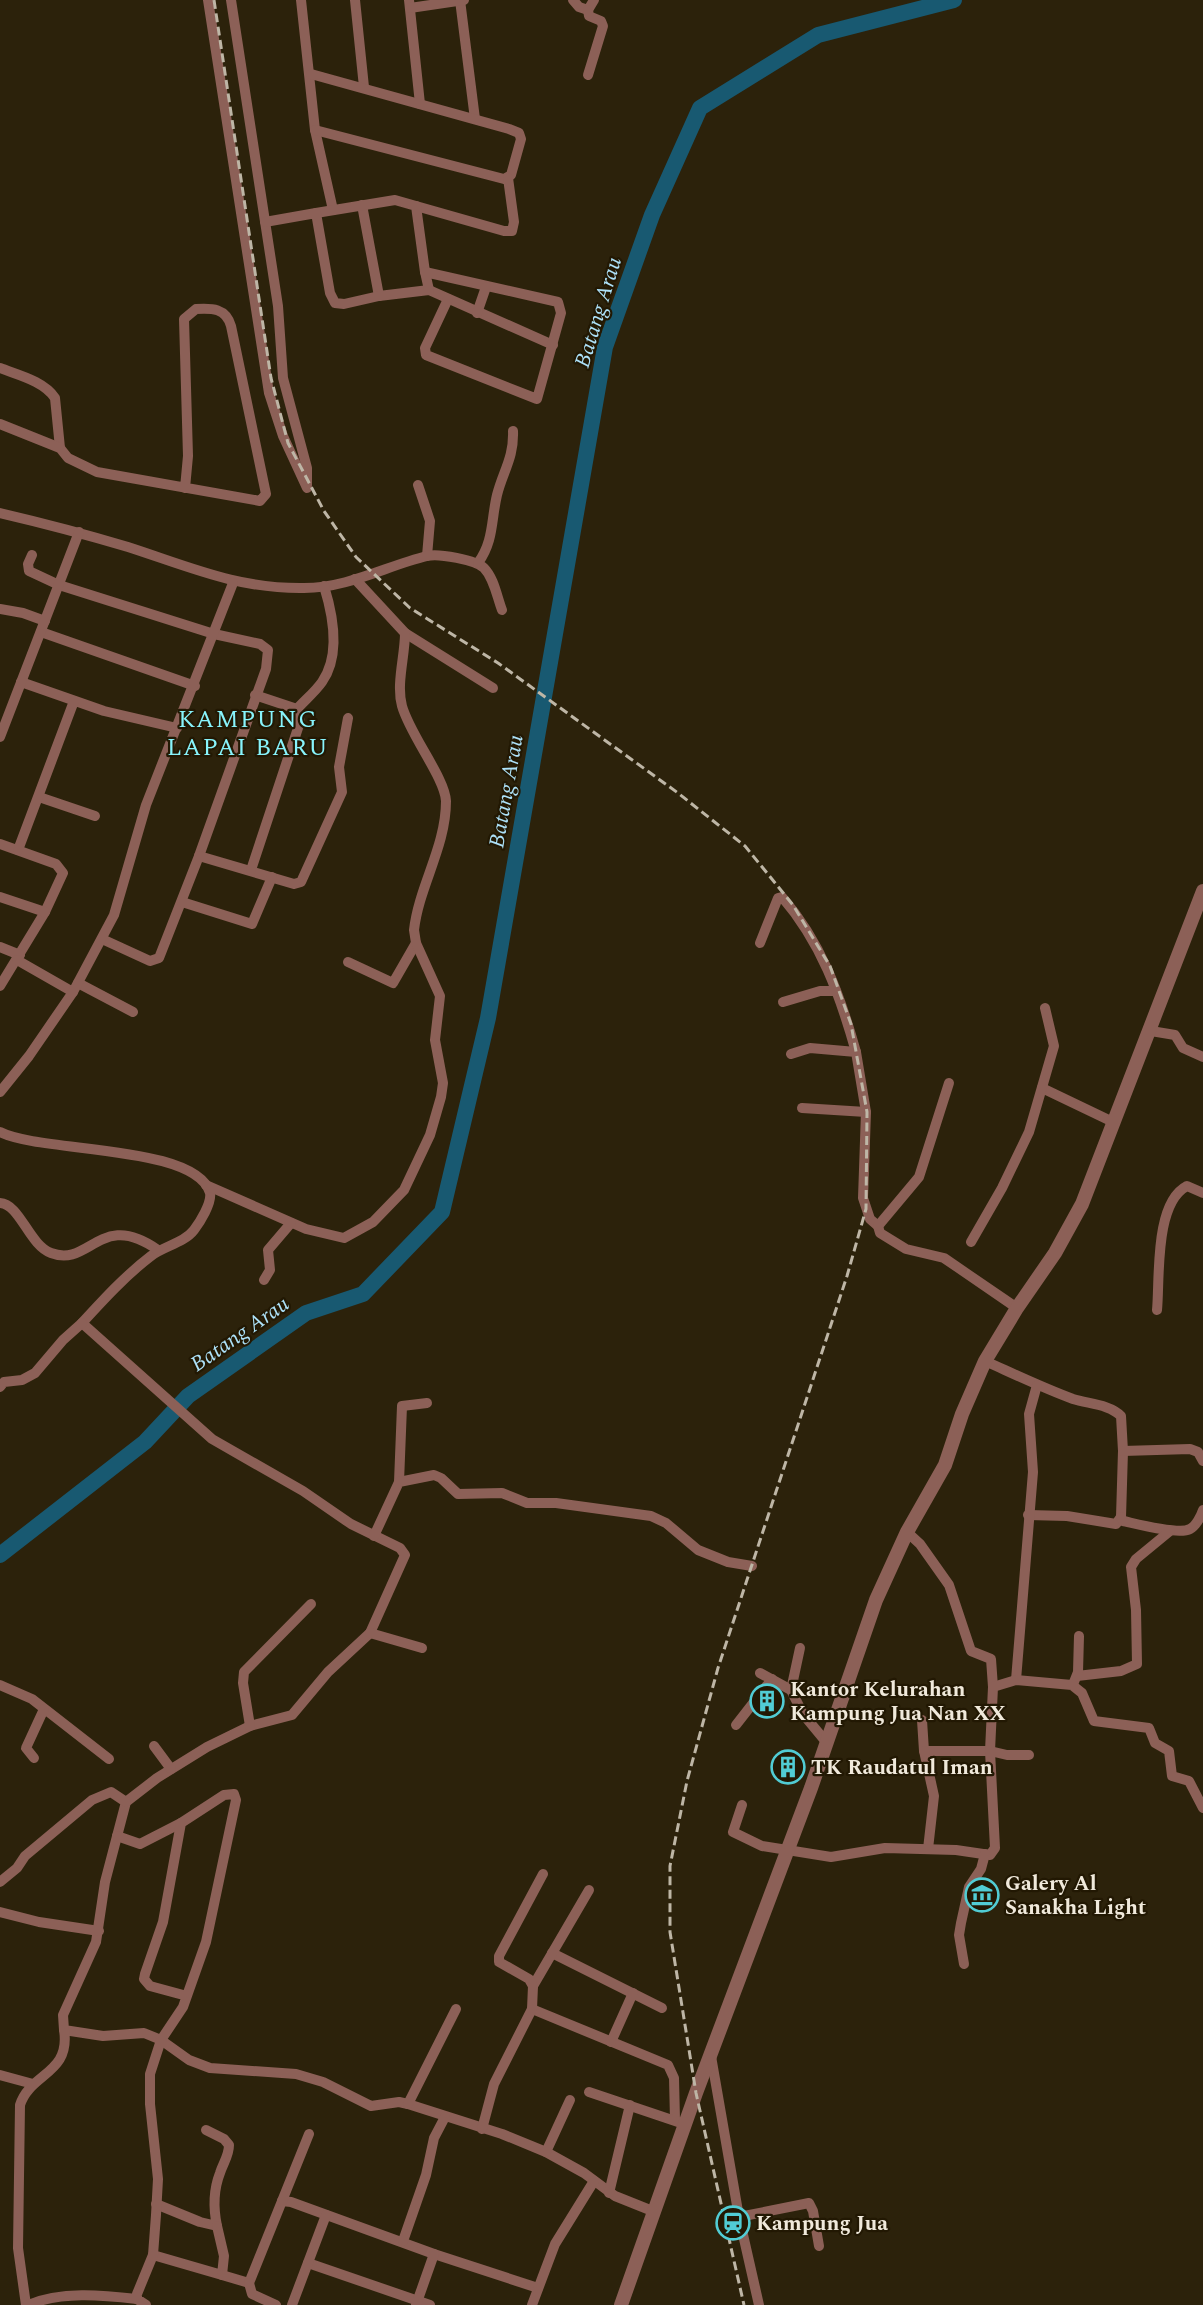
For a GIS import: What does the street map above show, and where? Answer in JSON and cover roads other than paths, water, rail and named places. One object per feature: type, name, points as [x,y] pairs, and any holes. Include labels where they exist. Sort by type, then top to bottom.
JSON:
[{"type":"street","points":[[208,0],[269,393],[283,436],[307,488],[306,468],[283,378],[278,306],[231,0]]},
{"type":"street","points":[[301,0],[311,74],[315,130],[333,210]]},
{"type":"street","points":[[355,0],[364,87]]},
{"type":"street","points":[[420,104],[409,4],[462,0],[475,119]]},
{"type":"street","points":[[573,0],[579,7],[588,10]]},
{"type":"street","points":[[588,75],[603,26],[601,21],[590,16],[588,10],[594,0]]},
{"type":"street","points":[[265,222],[395,200],[504,231],[512,231],[514,222],[508,178],[521,140],[520,134],[364,87],[311,74]]},
{"type":"street","points":[[315,130],[494,178],[508,178]]},
{"type":"street","points":[[362,205],[379,296]]},
{"type":"street","points":[[416,206],[429,290]]},
{"type":"street","points":[[316,213],[332,299],[344,304],[379,296],[429,290],[553,345]]},
{"type":"street","points":[[425,272],[439,273],[486,287],[558,302],[561,313],[539,396],[533,399],[426,355],[425,348],[448,299]]},
{"type":"street","points":[[477,313],[486,287]]},
{"type":"street","points":[[0,368],[34,382],[52,393],[55,398],[60,447],[68,458],[97,472],[256,502],[266,494],[230,321],[220,310],[208,308],[191,312],[184,319],[188,456],[185,488]]},
{"type":"street","points":[[0,424],[60,447]]},
{"type":"street","points":[[478,563],[490,541],[496,498],[511,459],[513,431]]},
{"type":"street","points":[[418,485],[430,521],[427,556]]},
{"type":"street","points":[[0,513],[79,532],[233,583],[287,588],[324,586],[437,555],[478,563],[485,569],[492,582],[502,610]]},
{"type":"street","points":[[0,737],[79,532]]},
{"type":"street","points":[[32,555],[28,564],[29,571],[59,585],[214,633],[260,644],[268,650],[266,669],[199,856],[182,902],[156,960],[150,961],[102,939]]},
{"type":"street","points":[[355,579],[405,633],[493,688]]},
{"type":"street","points":[[0,1092],[29,1056],[75,987],[114,915],[146,805],[195,686],[233,583]]},
{"type":"street","points":[[297,709],[322,683],[333,658],[331,616],[324,586]]},
{"type":"street","points":[[0,609],[23,612],[43,626],[195,686]]},
{"type":"street","points":[[0,1132],[25,1140],[97,1148],[165,1163],[193,1174],[206,1185],[291,1223],[344,1238],[365,1227],[392,1205],[414,1174],[435,1122],[443,1089],[435,1040],[440,996],[416,943],[414,930],[442,838],[446,800],[441,783],[417,743],[400,697],[405,633]]},
{"type":"street","points":[[21,682],[122,716],[161,722],[177,728]]},
{"type":"street","points":[[255,695],[297,709]]},
{"type":"street","points":[[18,850],[74,701]]},
{"type":"street","points":[[250,870],[300,722],[297,709]]},
{"type":"street","points":[[199,856],[297,884],[306,873],[342,792],[339,767],[348,718]]},
{"type":"street","points":[[39,797],[95,816]]},
{"type":"street","points":[[0,844],[56,864],[62,869],[62,878],[45,912],[0,986]]},
{"type":"street","points":[[182,902],[252,924],[272,876]]},
{"type":"street","points":[[621,2305],[655,2212],[681,2122],[711,2056],[827,1743],[876,1600],[907,1533],[945,1465],[962,1414],[985,1361],[1017,1308],[1055,1253],[1078,1213],[1203,891]]},
{"type":"street","points":[[0,897],[45,912]]},
{"type":"street","points":[[760,943],[778,898],[782,897],[796,913],[829,969],[856,1052],[866,1112],[863,1196],[870,1219],[887,1239],[906,1249],[944,1258],[1017,1308]]},
{"type":"street","points":[[348,962],[393,983],[416,943]]},
{"type":"street","points":[[0,947],[75,987],[133,1012]]},
{"type":"street","points":[[783,1002],[820,991],[837,991]]},
{"type":"street","points":[[970,1242],[1017,1160],[1042,1088],[1054,1046],[1045,1008]]},
{"type":"street","points":[[1150,1031],[1175,1035],[1183,1048],[1203,1057]]},
{"type":"street","points":[[791,1054],[810,1048],[856,1052]]},
{"type":"street","points":[[878,1226],[919,1177],[949,1083]]},
{"type":"street","points":[[1042,1088],[1113,1122]]},
{"type":"street","points":[[802,1108],[866,1112]]},
{"type":"street","points":[[0,1387],[4,1382],[22,1380],[35,1374],[63,1340],[116,1286],[158,1250],[192,1232],[209,1203],[210,1196],[206,1185]]},
{"type":"street","points":[[1157,1310],[1160,1248],[1174,1199],[1180,1190],[1187,1186],[1203,1192]]},
{"type":"street","points":[[0,1203],[11,1206],[40,1246],[52,1253],[63,1255],[78,1252],[118,1234],[142,1239],[158,1250]]},
{"type":"street","points":[[264,1280],[270,1270],[268,1250],[291,1223]]},
{"type":"street","points":[[82,1323],[212,1439],[303,1491],[351,1524],[400,1548],[405,1555],[370,1633],[328,1672],[292,1715],[250,1726],[171,1769],[126,1802],[117,1836],[105,1882],[99,1931],[63,2015],[64,2049],[58,2063],[43,2080],[33,2084],[22,2097],[18,2120],[18,2248],[27,2305],[42,2299],[81,2296],[141,2302],[153,2255],[158,2179],[149,2087],[151,2068],[161,2040],[179,2016],[210,1930],[235,1796],[234,1794],[224,1795],[181,1823],[140,1844],[117,1836]]},
{"type":"street","points":[[985,1361],[1037,1385],[1117,1412],[1121,1416],[1124,1451],[1121,1517],[1116,1524],[1067,1516],[1028,1515]]},
{"type":"street","points":[[1016,1680],[1033,1472],[1029,1414],[1037,1385]]},
{"type":"street","points":[[374,1536],[399,1482],[402,1406],[427,1403]]},
{"type":"street","points":[[1124,1451],[1190,1449],[1198,1452],[1203,1461]]},
{"type":"street","points":[[399,1482],[434,1475],[441,1478],[458,1494],[502,1493],[527,1503],[556,1503],[651,1516],[666,1523],[698,1550],[728,1562],[752,1566]]},
{"type":"street","points":[[1121,1517],[1123,1521],[1170,1531],[1190,1529],[1203,1510]]},
{"type":"street","points":[[993,1687],[1016,1680],[1075,1680],[1121,1671],[1136,1665],[1136,1610],[1131,1567],[1136,1559],[1170,1531]]},
{"type":"street","points":[[742,1805],[733,1832],[762,1846],[842,1857],[871,1849],[928,1849],[993,1853],[995,1848],[990,1751],[993,1687],[991,1659],[971,1651],[949,1585],[920,1544],[907,1533]]},
{"type":"street","points":[[250,1726],[243,1683],[244,1672],[311,1604]]},
{"type":"street","points":[[370,1633],[422,1648]]},
{"type":"street","points":[[1079,1636],[1075,1680],[1094,1721],[1149,1728],[1155,1743],[1169,1751],[1172,1776],[1188,1781],[1203,1808]]},
{"type":"street","points":[[791,1690],[800,1648]]},
{"type":"street","points":[[760,1673],[791,1690],[803,1714],[827,1743]]},
{"type":"street","points":[[736,1725],[772,1679]]},
{"type":"street","points":[[0,1685],[26,1695],[109,1759]]},
{"type":"street","points":[[34,1758],[26,1748],[44,1709]]},
{"type":"street","points":[[922,1720],[924,1751],[934,1796],[928,1849]]},
{"type":"street","points":[[154,1746],[171,1769]]},
{"type":"street","points":[[924,1751],[990,1751],[1007,1755],[1029,1755]]},
{"type":"street","points":[[0,1882],[17,1868],[25,1856],[92,1800],[111,1792],[126,1802]]},
{"type":"street","points":[[181,1823],[163,1922],[144,1979],[150,1986],[187,1996]]},
{"type":"street","points":[[964,1964],[959,1935],[961,1923],[969,1887],[981,1869],[984,1854]]},
{"type":"street","points":[[533,1986],[529,1979],[499,1962],[499,1956],[543,1874]]},
{"type":"street","points":[[482,2129],[494,2084],[532,2009],[533,1986],[589,1890]]},
{"type":"street","points":[[0,1912],[39,1922],[99,1931]]},
{"type":"street","points":[[552,1953],[662,2008]]},
{"type":"street","points":[[611,2042],[633,1994]]},
{"type":"street","points":[[408,2104],[456,2009]]},
{"type":"street","points":[[532,2009],[662,2061],[672,2071],[681,2122]]},
{"type":"street","points":[[64,2030],[103,2036],[136,2032],[161,2040],[189,2060],[220,2070],[296,2074],[323,2082],[371,2106],[399,2102],[408,2104],[546,2152],[585,2173],[609,2193],[655,2212]]},
{"type":"street","points":[[711,2056],[739,2217],[759,2305]]},
{"type":"street","points":[[0,2075],[33,2084]]},
{"type":"street","points":[[589,2092],[681,2122]]},
{"type":"street","points":[[546,2152],[570,2100]]},
{"type":"street","points":[[609,2193],[630,2105]]},
{"type":"street","points":[[403,2241],[426,2175],[434,2138],[445,2117]]},
{"type":"street","points":[[206,2130],[224,2139],[229,2145],[215,2185],[214,2210],[224,2256],[222,2276]]},
{"type":"street","points":[[276,2305],[252,2294],[249,2283],[309,2134]]},
{"type":"street","points":[[532,2305],[560,2235],[594,2181]]},
{"type":"street","points":[[282,2201],[538,2288]]},
{"type":"street","points":[[739,2217],[809,2203],[813,2211],[819,2246]]},
{"type":"street","points":[[156,2204],[200,2222],[218,2226]]},
{"type":"street","points":[[292,2305],[326,2215]]},
{"type":"street","points":[[417,2303],[434,2254]]},
{"type":"street","points":[[153,2255],[249,2283]]},
{"type":"street","points":[[308,2263],[417,2303],[430,2305]]},
{"type":"waterway","name":"Batang Arau","points":[[0,1555],[145,1442],[188,1396],[306,1313],[363,1294],[442,1212],[488,1018],[605,347],[652,215],[700,108],[818,35],[954,0]]},
{"type":"railway","points":[[214,0],[271,378],[288,443],[324,511],[356,557],[410,608],[498,663],[678,793],[745,846],[793,905],[830,966],[851,1024],[867,1112],[866,1209],[847,1276],[718,1668],[687,1781],[670,1866],[670,1932],[696,2093],[744,2305]]},
{"type":"place","name":"Kantor Kelurahan Kampung Jua Nan XX","points":[[767,1701]]},
{"type":"place","name":"TK Raudatul Iman","points":[[788,1767]]},
{"type":"place","name":"Galery Al Sanakha Light","points":[[982,1895]]},
{"type":"place","name":"Kampung Jua","points":[[733,2223]]},
{"type":"district","name":"KAMPUNG LAPAI BARU","points":[[248,733]]}]
